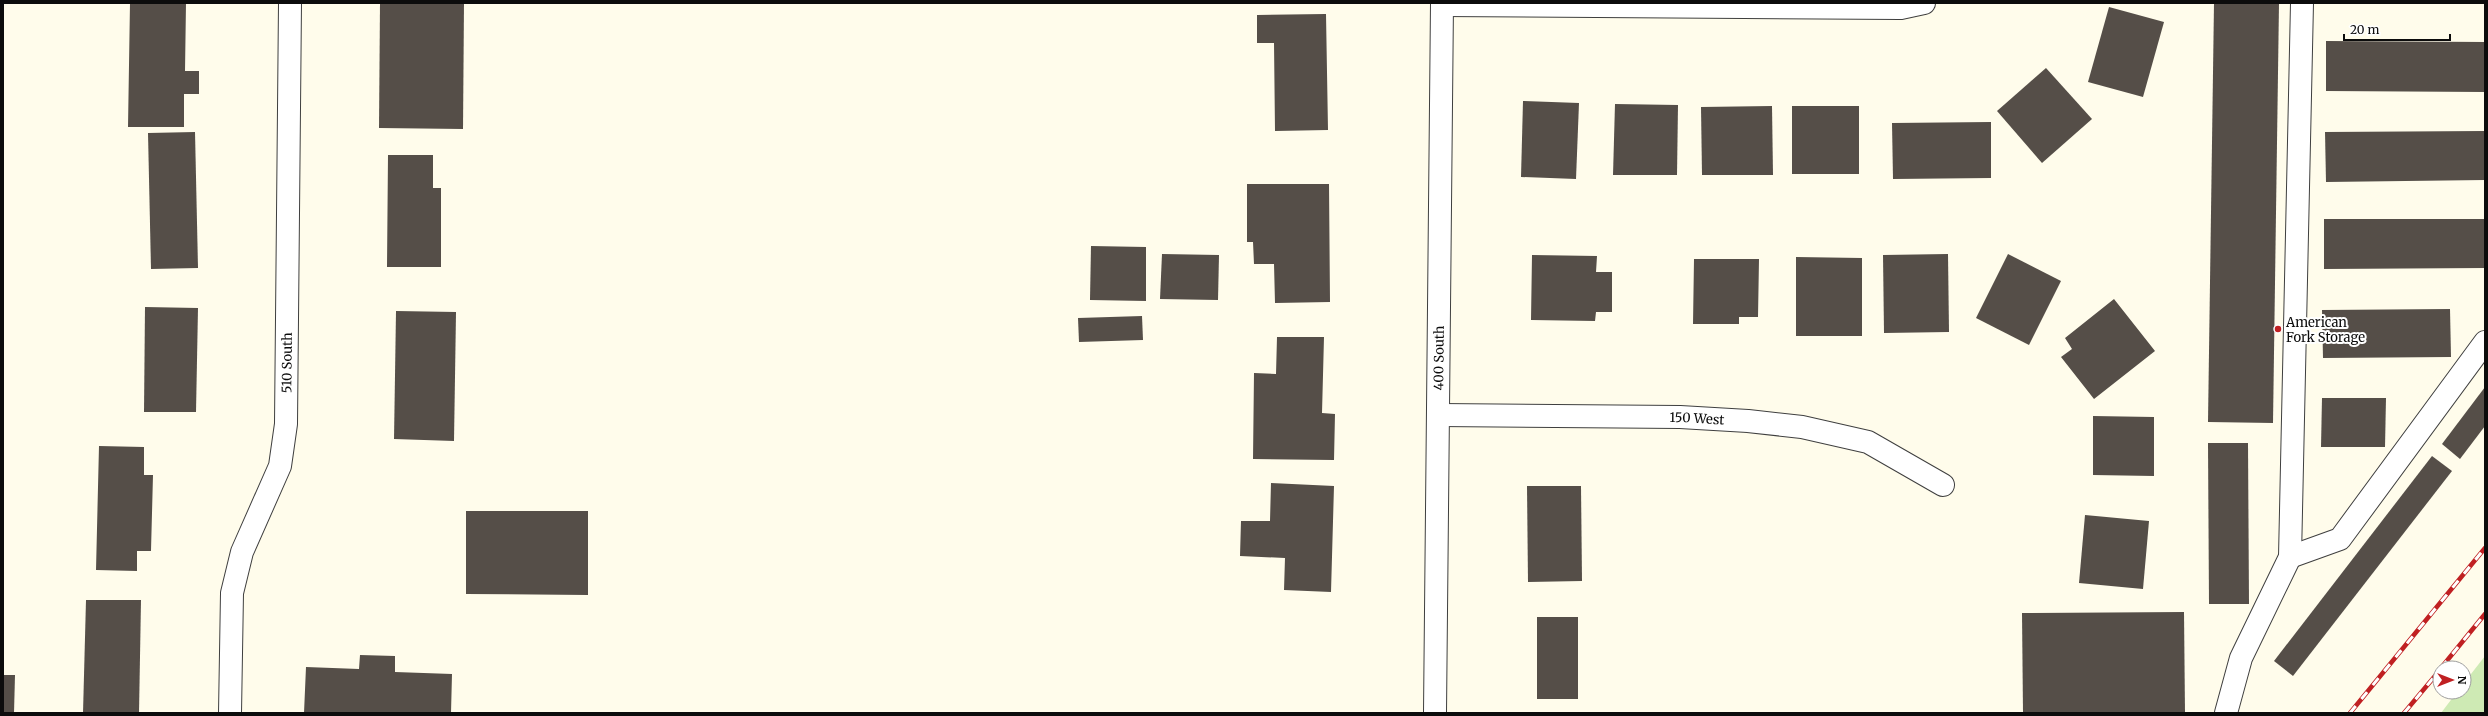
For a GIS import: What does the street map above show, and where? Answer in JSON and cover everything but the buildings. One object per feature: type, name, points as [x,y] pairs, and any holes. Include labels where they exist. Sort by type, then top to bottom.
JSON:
[{"type":"street","name":"510 South","points":[[230,713],[232,593],[242,552],[280,466],[286,424],[290,3]]},
{"type":"street","points":[[1442,4],[1901,8],[1924,3]]},
{"type":"street","points":[[2226,713],[2241,658],[2290,557],[2302,3]]},
{"type":"street","name":"400 South","points":[[1435,713],[1442,4]]},
{"type":"street","points":[[2290,557],[2340,538],[2485,342]]},
{"type":"street","name":"150 West","points":[[1438,415],[1680,417],[1748,421],[1802,427],[1868,442],[1942,485]]},
{"type":"green space","points":[[2485,656],[2485,713],[2441,713],[2451,700],[2472,700],[2472,673]]},
{"type":"railway","points":[[2350,713],[2485,548]]},
{"type":"railway","points":[[2448,660],[2485,614]]},
{"type":"railway","points":[[2404,713],[2432,680]]},
{"type":"place","name":"American Fork Storage","points":[[2278,329]]}]
